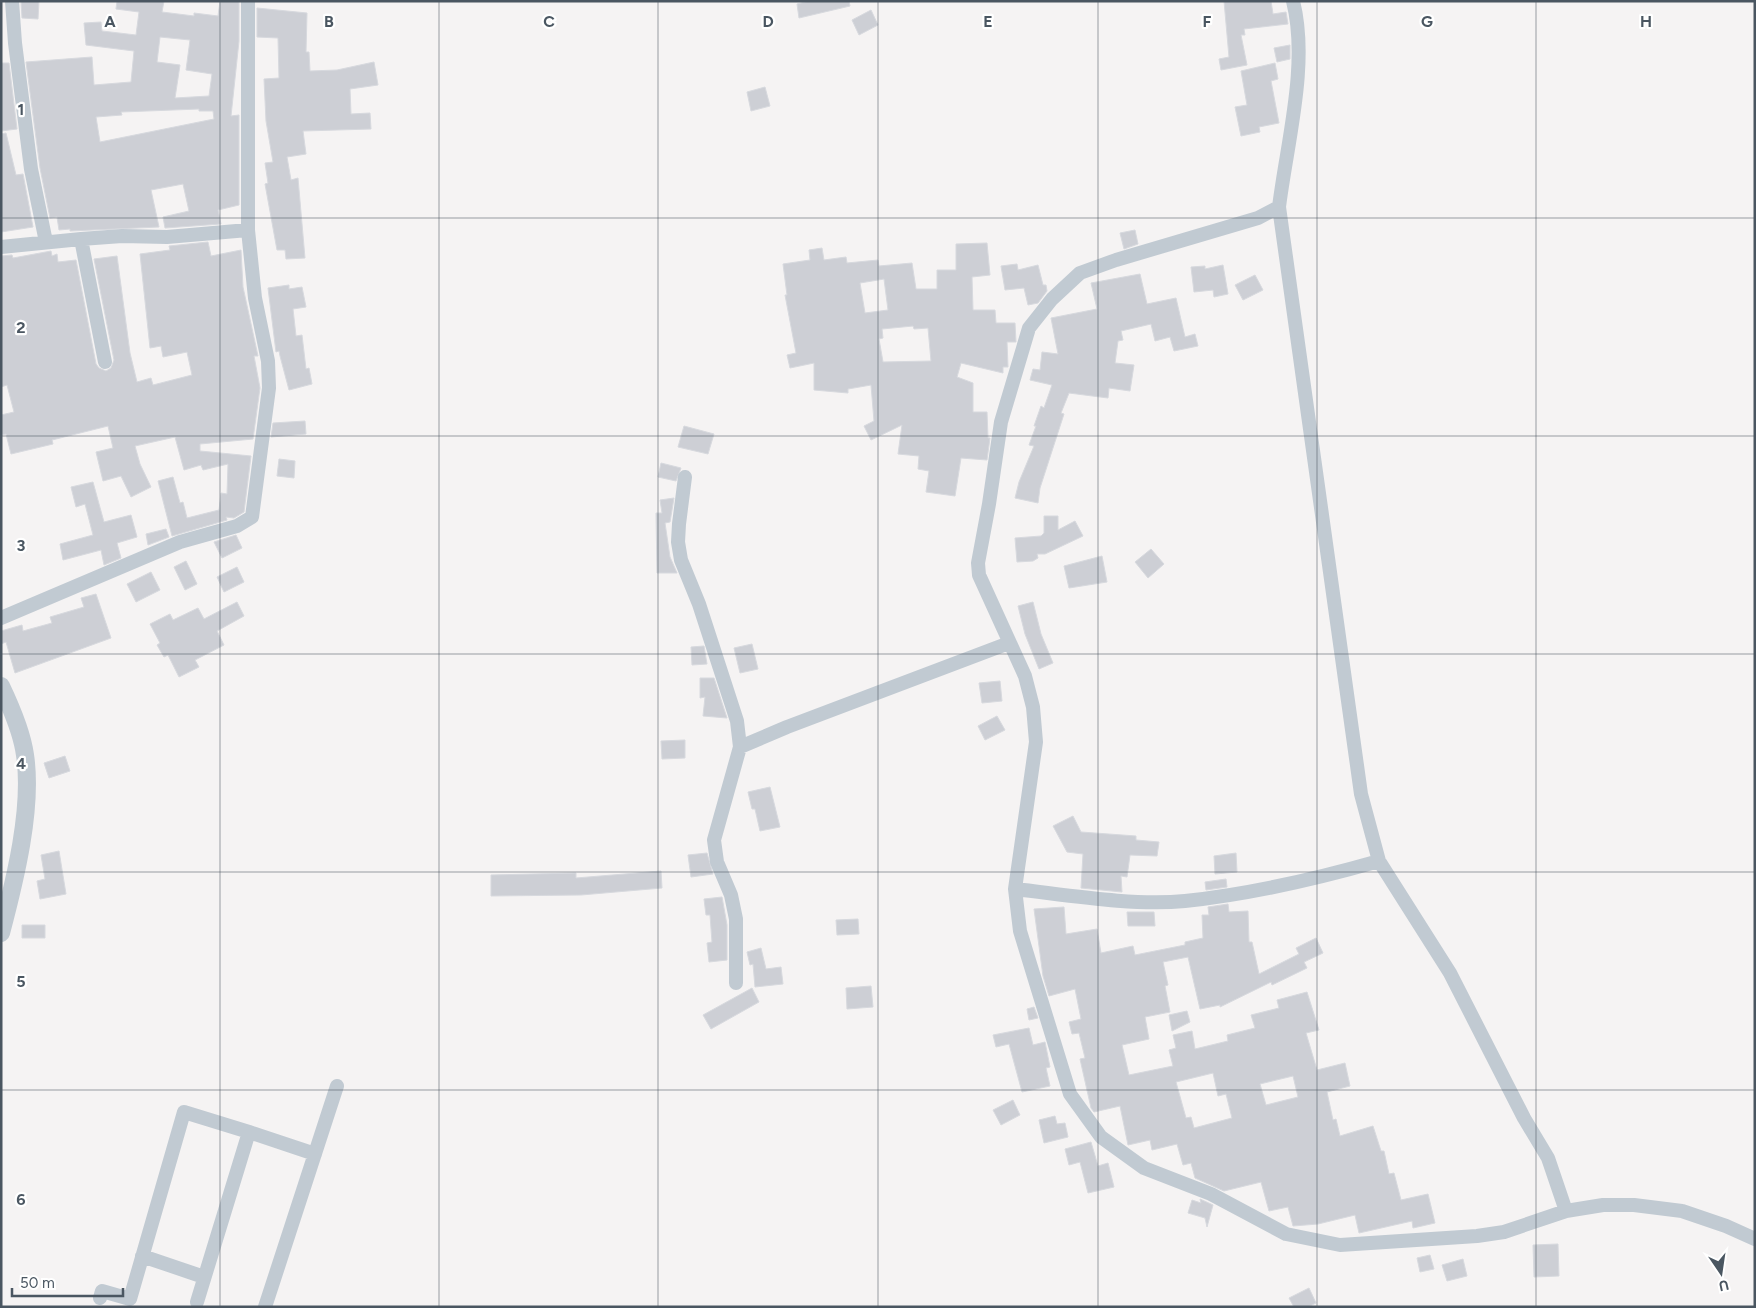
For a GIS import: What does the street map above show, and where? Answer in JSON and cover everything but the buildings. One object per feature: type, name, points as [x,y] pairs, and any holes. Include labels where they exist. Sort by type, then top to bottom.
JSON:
[{"type":"street","points":[[12,1],[30,169],[46,242]]},
{"type":"street","points":[[1,618],[180,542],[237,526],[252,517],[269,388],[268,361],[255,298],[248,230],[248,1]]},
{"type":"street","points":[[1293,1],[1297,16],[1300,58],[1279,206],[1361,794],[1379,861],[1450,973],[1524,1118],[1548,1158],[1566,1211]]},
{"type":"street","points":[[1279,206],[1258,218],[1116,260],[1080,273],[1052,299],[1028,328],[1001,422],[978,563],[982,584],[1025,676],[1033,707],[1036,742],[1015,889],[1020,931],[1070,1094],[1101,1137],[1144,1168],[1211,1194],[1286,1234],[1340,1245],[1477,1236],[1504,1232],[1566,1211],[1604,1205],[1634,1205],[1682,1211],[1726,1226],[1755,1239]]},
{"type":"street","points":[[1,247],[122,236],[167,238],[248,230]]},
{"type":"street","points":[[81,239],[105,362]]},
{"type":"street","points":[[685,477],[678,542],[681,560],[699,604],[738,721],[740,748],[714,840],[717,862],[731,895],[736,919],[736,983]]},
{"type":"street","points":[[740,748],[787,727],[1009,643]]},
{"type":"street","points":[[1,686],[25,754],[28,796],[11,893],[1,933]]},
{"type":"street","points":[[1015,889],[1122,900],[1184,901],[1312,880],[1379,861]]},
{"type":"street","points":[[265,1307],[337,1086]]},
{"type":"street","points":[[100,1298],[102,1291],[130,1299],[184,1112],[315,1154]]},
{"type":"street","points":[[196,1302],[249,1132]]},
{"type":"street","points":[[142,1256],[204,1277]]}]
